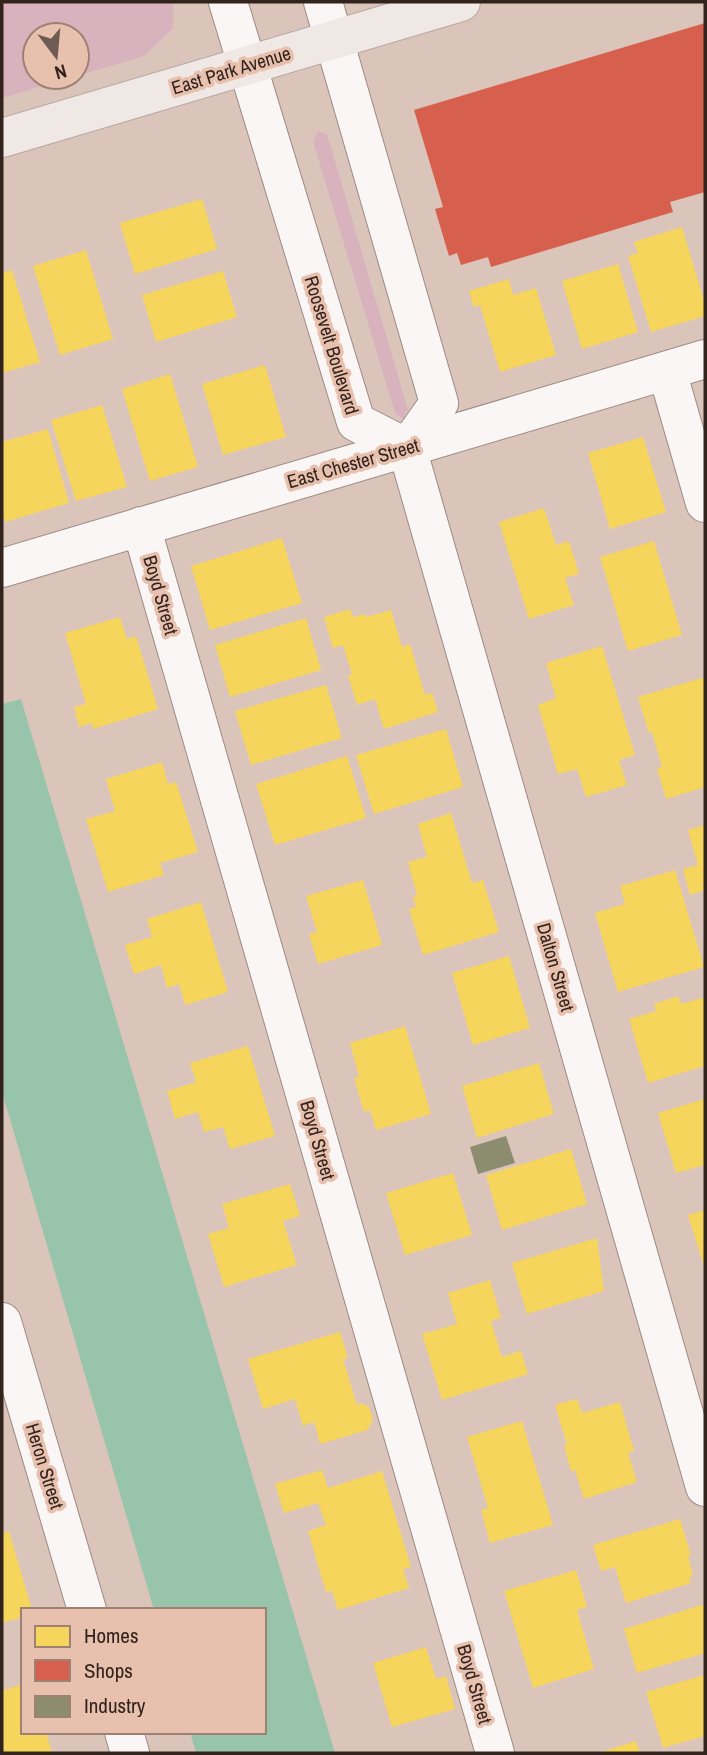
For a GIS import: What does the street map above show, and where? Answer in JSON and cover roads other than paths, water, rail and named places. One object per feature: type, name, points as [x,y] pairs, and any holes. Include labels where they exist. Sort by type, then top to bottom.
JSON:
[{"type":"highway","name":"East Park Avenue","points":[[2,138],[461,2]]},
{"type":"street","name":"Roosevelt Boulevard","points":[[228,2],[356,422],[407,448]]},
{"type":"street","points":[[323,2],[439,403],[407,448]]},
{"type":"street","name":"East Chester Street","points":[[2,568],[705,359]]},
{"type":"street","points":[[667,371],[705,503]]},
{"type":"street","name":"Dalton Street","points":[[407,448],[705,1487]]},
{"type":"street","name":"Boyd Street","points":[[141,526],[495,1753]]},
{"type":"street","name":"Heron Street","points":[[2,1322],[87,1608]]},
{"type":"street","points":[[125,1734],[130,1753]]}]
